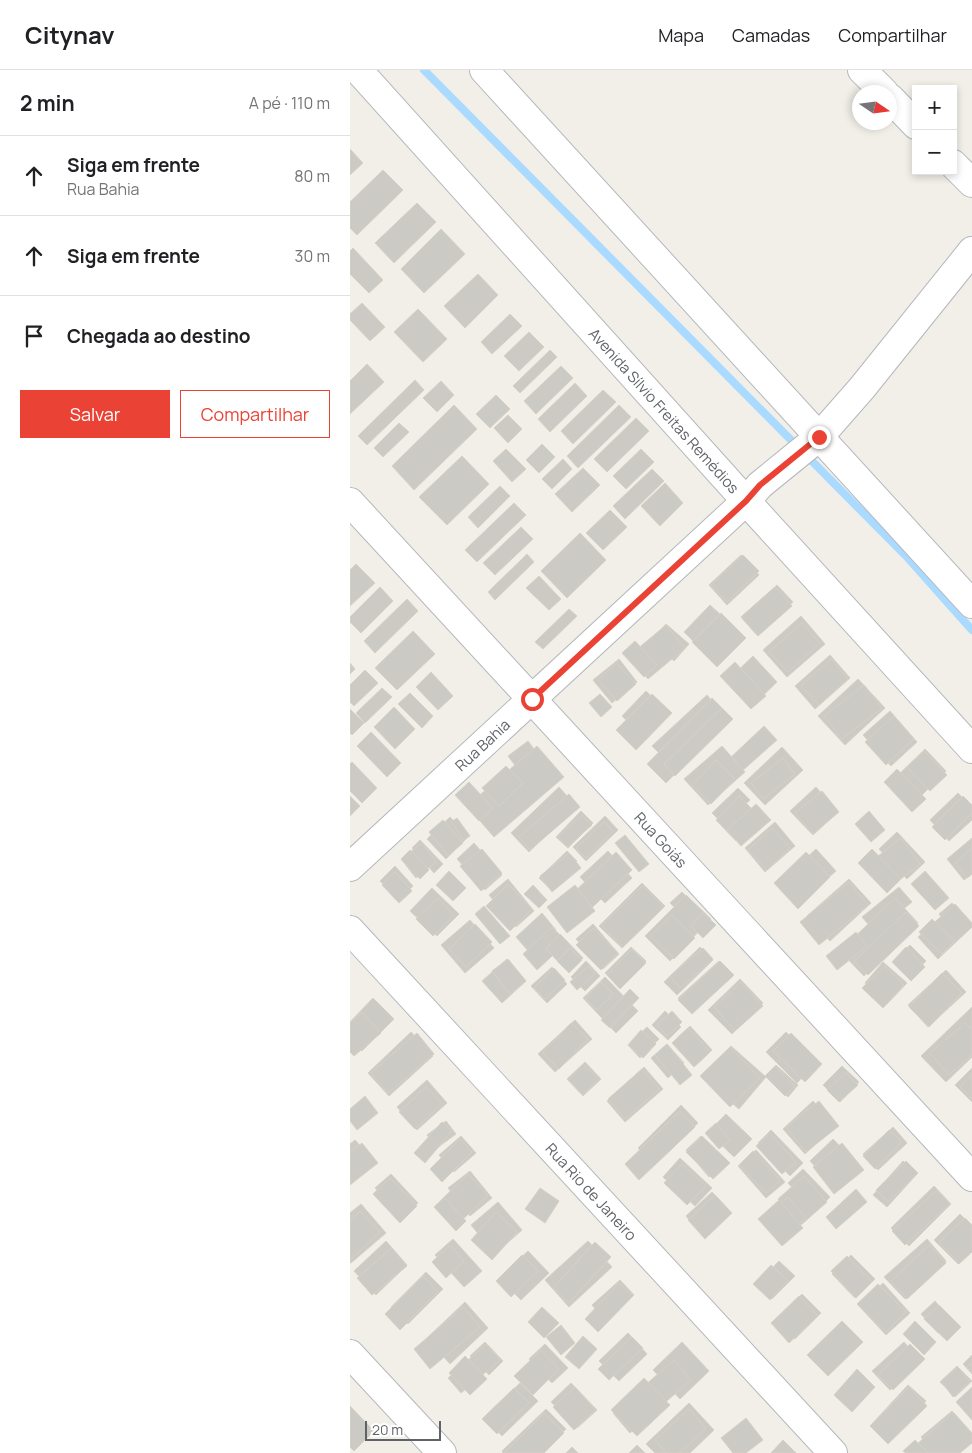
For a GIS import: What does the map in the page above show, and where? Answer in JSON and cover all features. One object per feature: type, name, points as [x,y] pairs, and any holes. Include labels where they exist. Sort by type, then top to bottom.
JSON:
[{"type":"street","name":"Avenida Sílvio Freitas Remédios","points":[[358,70],[753,493],[972,749]]},
{"type":"street","points":[[484,70],[812,442],[972,604]]},
{"type":"street","points":[[862,70],[877,85]]},
{"type":"street","points":[[897,105],[912,121]]},
{"type":"street","points":[[957,168],[972,183]]},
{"type":"street","name":"Rua Bahia","points":[[350,867],[753,493],[812,442],[862,388],[972,251]]},
{"type":"street","name":"Rua Goiás","points":[[350,502],[972,1177]]},
{"type":"street","name":"Rua Rio de Janeiro","points":[[350,930],[834,1453]]},
{"type":"street","points":[[350,1354],[442,1453]]},
{"type":"building","points":[[350,149],[363,163],[350,175]]},
{"type":"building","points":[[383,170],[403,190],[357,235],[350,228],[350,202]]},
{"type":"building","points":[[417,203],[436,222],[394,263],[375,243]]},
{"type":"building","points":[[441,229],[465,254],[424,293],[401,269]]},
{"type":"building","points":[[353,248],[383,280],[369,293],[350,274],[350,251]]},
{"type":"building","points":[[478,274],[498,295],[465,328],[444,306]]},
{"type":"building","points":[[362,303],[385,327],[370,341],[350,320],[350,314]]},
{"type":"building","points":[[418,309],[447,339],[423,362],[394,332]]},
{"type":"building","points":[[510,314],[522,326],[492,354],[481,342]]},
{"type":"building","points":[[529,332],[544,347],[519,371],[504,356]]},
{"type":"building","points":[[550,350],[557,357],[520,393],[513,386]]},
{"type":"building","points":[[367,364],[384,382],[350,414],[350,381]]},
{"type":"building","points":[[561,366],[573,378],[536,414],[524,401]]},
{"type":"building","points":[[415,380],[424,390],[367,445],[358,436]]},
{"type":"building","points":[[441,381],[454,395],[437,412],[423,398]]},
{"type":"building","points":[[575,383],[587,396],[550,432],[538,419]]},
{"type":"building","points":[[603,390],[616,402],[573,444],[561,431]]},
{"type":"building","points":[[496,395],[510,409],[490,428],[476,414]]},
{"type":"building","points":[[454,405],[477,429],[414,490],[392,466]]},
{"type":"building","points":[[619,405],[631,417],[578,468],[567,456]]},
{"type":"building","points":[[508,415],[522,429],[508,443],[494,428]]},
{"type":"building","points":[[636,418],[649,431],[607,472],[594,459]]},
{"type":"building","points":[[399,423],[409,432],[383,457],[374,448]]},
{"type":"building","points":[[542,444],[555,457],[539,473],[526,460]]},
{"type":"building","points":[[506,449],[526,469],[512,482],[493,461]]},
{"type":"building","points":[[641,449],[654,462],[626,489],[613,476]]},
{"type":"building","points":[[462,456],[489,484],[447,525],[419,497]]},
{"type":"building","points":[[563,459],[572,469],[552,489],[542,479]]},
{"type":"building","points":[[583,468],[600,485],[572,512],[555,494]]},
{"type":"building","points":[[652,469],[664,481],[625,519],[613,506]]},
{"type":"building","points":[[665,483],[683,503],[660,526],[641,506]]},
{"type":"building","points":[[500,486],[510,496],[478,528],[468,517]]},
{"type":"building","points":[[514,503],[526,515],[477,562],[465,550]]},
{"type":"building","points":[[610,510],[627,527],[603,550],[586,533]]},
{"type":"building","points":[[521,527],[533,539],[495,575],[483,563]]},
{"type":"building","points":[[580,533],[606,560],[567,598],[541,571]]},
{"type":"building","points":[[527,554],[534,562],[495,600],[488,592]]},
{"type":"building","points":[[741,555],[759,575],[727,605],[709,585]]},
{"type":"building","points":[[743,555],[759,571],[727,602],[711,585]]},
{"type":"building","points":[[356,564],[375,583],[350,606],[350,570]]},
{"type":"building","points":[[539,576],[561,599],[549,610],[526,588]]},
{"type":"building","points":[[777,585],[793,602],[756,634],[741,617]]},
{"type":"building","points":[[380,587],[393,601],[361,633],[350,622],[350,617]]},
{"type":"building","points":[[775,587],[792,606],[758,636],[741,617]]},
{"type":"building","points":[[407,599],[418,611],[375,653],[364,641]]},
{"type":"building","points":[[710,605],[722,616],[695,643],[684,632]]},
{"type":"building","points":[[569,609],[577,616],[543,649],[535,642]]},
{"type":"building","points":[[721,613],[746,638],[717,667],[692,642]]},
{"type":"building","points":[[801,616],[825,644],[787,677],[763,650]]},
{"type":"building","points":[[802,623],[820,643],[788,672],[769,652]]},
{"type":"building","points":[[666,624],[689,644],[674,661],[652,640]]},
{"type":"building","points":[[666,625],[685,648],[648,679],[629,656]]},
{"type":"building","points":[[413,631],[435,654],[397,690],[375,668]]},
{"type":"building","points":[[635,641],[657,665],[644,677],[622,653]]},
{"type":"building","points":[[830,655],[850,678],[815,709],[795,686]]},
{"type":"building","points":[[753,656],[777,682],[751,707],[727,681]]},
{"type":"building","points":[[619,659],[637,682],[612,703],[593,680]]},
{"type":"building","points":[[831,659],[848,679],[819,705],[801,686]]},
{"type":"building","points":[[735,662],[766,696],[751,709],[720,676]]},
{"type":"building","points":[[350,663],[355,669],[350,674]]},
{"type":"building","points":[[616,663],[636,684],[617,701],[598,680]]},
{"type":"building","points":[[365,670],[378,683],[354,706],[350,702],[350,685]]},
{"type":"building","points":[[431,672],[453,696],[438,710],[416,687]]},
{"type":"building","points":[[858,679],[885,708],[845,745],[818,716]]},
{"type":"building","points":[[864,685],[882,708],[842,739],[824,716]]},
{"type":"building","points":[[382,688],[392,697],[365,723],[356,713]]},
{"type":"building","points":[[646,691],[668,712],[644,737],[622,716]]},
{"type":"building","points":[[410,693],[433,716],[422,728],[398,704]]},
{"type":"building","points":[[600,694],[612,707],[601,717],[589,703]]},
{"type":"building","points":[[652,694],[672,713],[636,750],[616,730]]},
{"type":"building","points":[[707,695],[716,706],[662,756],[652,746]]},
{"type":"building","points":[[712,698],[731,717],[666,783],[647,764]]},
{"type":"building","points":[[394,707],[415,729],[395,749],[374,727]]},
{"type":"building","points":[[722,708],[733,719],[675,776],[664,764]]},
{"type":"building","points":[[350,709],[364,723],[352,735],[350,733]]},
{"type":"building","points":[[890,711],[917,742],[891,766],[863,735]]},
{"type":"building","points":[[894,716],[914,739],[886,765],[865,742]]},
{"type":"building","points":[[764,726],[777,740],[741,772],[729,759]]},
{"type":"building","points":[[371,732],[401,763],[387,777],[357,746]]},
{"type":"building","points":[[528,741],[549,769],[529,784],[508,756]]},
{"type":"building","points":[[537,746],[564,777],[494,837],[467,806]]},
{"type":"building","points":[[722,746],[745,772],[708,805],[684,779]]},
{"type":"building","points":[[782,747],[803,770],[765,805],[744,783]]},
{"type":"building","points":[[925,749],[946,771],[913,804],[891,782]]},
{"type":"building","points":[[924,751],[947,775],[930,791],[907,767]]},
{"type":"building","points":[[783,758],[795,774],[763,799],[751,783]]},
{"type":"building","points":[[716,760],[735,779],[711,804],[692,785]]},
{"type":"building","points":[[352,762],[377,788],[362,803],[350,791],[350,764]]},
{"type":"building","points":[[506,766],[523,783],[499,806],[482,788]]},
{"type":"building","points":[[897,769],[926,799],[912,812],[884,782]]},
{"type":"building","points":[[469,782],[493,808],[479,821],[455,795]]},
{"type":"building","points":[[559,787],[576,806],[529,852],[511,833]]},
{"type":"building","points":[[816,787],[838,812],[813,835],[790,811]]},
{"type":"building","points":[[738,788],[750,800],[724,825],[712,813]]},
{"type":"building","points":[[822,791],[839,812],[813,834],[795,813]]},
{"type":"building","points":[[958,793],[972,808],[972,820],[949,841],[930,820]]},
{"type":"building","points":[[569,794],[580,807],[530,850],[519,837]]},
{"type":"building","points":[[350,796],[360,806],[350,816]]},
{"type":"building","points":[[739,796],[760,817],[736,841],[716,820]]},
{"type":"building","points":[[963,796],[972,805],[972,813],[945,840],[932,827]]},
{"type":"building","points":[[756,804],[771,820],[741,846],[727,830]]},
{"type":"building","points":[[581,811],[593,823],[568,848],[556,837]]},
{"type":"building","points":[[869,811],[885,830],[871,842],[855,824]]},
{"type":"building","points":[[582,815],[592,825],[567,847],[558,837]]},
{"type":"building","points":[[605,816],[618,830],[586,861],[573,847]]},
{"type":"building","points":[[450,817],[469,836],[446,859],[427,839]]},
{"type":"building","points":[[457,818],[470,836],[464,840],[451,822]]},
{"type":"building","points":[[443,820],[463,843],[448,856],[429,832]]},
{"type":"building","points":[[604,822],[613,831],[586,858],[576,848]]},
{"type":"building","points":[[775,822],[795,846],[765,872],[745,848]]},
{"type":"building","points":[[772,828],[790,848],[767,870],[748,850]]},
{"type":"building","points":[[897,832],[925,862],[907,879],[879,849]]},
{"type":"building","points":[[625,835],[649,864],[639,872],[615,843]]},
{"type":"building","points":[[901,838],[920,864],[888,889],[868,864]]},
{"type":"building","points":[[972,838],[972,874],[964,880],[947,859]]},
{"type":"building","points":[[420,840],[443,864],[434,873],[412,848]]},
{"type":"building","points":[[422,843],[436,862],[416,878],[401,859]]},
{"type":"building","points":[[474,843],[502,875],[485,890],[457,859]]},
{"type":"building","points":[[972,848],[972,874],[967,878],[955,863]]},
{"type":"building","points":[[482,849],[502,873],[481,891],[460,866]]},
{"type":"building","points":[[816,849],[836,871],[797,905],[778,884]]},
{"type":"building","points":[[872,849],[901,879],[887,893],[858,863]]},
{"type":"building","points":[[410,850],[429,870],[420,879],[401,859]]},
{"type":"building","points":[[567,851],[577,861],[549,888],[539,878]]},
{"type":"building","points":[[608,851],[632,878],[605,903],[580,877]]},
{"type":"building","points":[[616,852],[632,870],[583,916],[567,899]]},
{"type":"building","points":[[806,852],[830,877],[798,909],[774,883]]},
{"type":"building","points":[[569,853],[581,868],[552,892],[540,876]]},
{"type":"building","points":[[395,866],[413,886],[399,900],[380,881]]},
{"type":"building","points":[[449,871],[466,888],[453,901],[436,885]]},
{"type":"building","points":[[925,871],[949,898],[935,910],[911,884]]},
{"type":"building","points":[[395,872],[412,891],[399,903],[382,885]]},
{"type":"building","points":[[508,879],[534,911],[516,927],[489,895]]},
{"type":"building","points":[[849,879],[871,903],[830,941],[807,916]]},
{"type":"building","points":[[849,882],[868,905],[819,945],[800,922]]},
{"type":"building","points":[[642,883],[665,906],[622,948],[599,926]]},
{"type":"building","points":[[508,884],[532,909],[510,931],[486,906]]},
{"type":"building","points":[[533,885],[547,900],[539,908],[524,894]]},
{"type":"building","points":[[575,885],[595,911],[567,933],[547,907]]},
{"type":"building","points":[[643,885],[664,907],[623,947],[602,925]]},
{"type":"building","points":[[899,887],[912,902],[875,932],[862,917]]},
{"type":"building","points":[[432,888],[459,914],[437,936],[410,911]]},
{"type":"building","points":[[682,892],[697,907],[686,918],[670,903]]},
{"type":"building","points":[[686,895],[711,919],[670,961],[645,936]]},
{"type":"building","points":[[438,898],[454,915],[433,936],[416,919]]},
{"type":"building","points":[[895,898],[918,923],[864,976],[840,951]]},
{"type":"building","points":[[952,903],[972,927],[959,938],[939,914]]},
{"type":"building","points":[[955,904],[972,923],[972,927],[938,959],[918,937]]},
{"type":"building","points":[[484,906],[510,936],[500,944],[475,914]]},
{"type":"building","points":[[906,912],[919,926],[868,975],[854,961]]},
{"type":"building","points":[[542,913],[556,930],[530,953],[516,937]]},
{"type":"building","points":[[703,913],[716,925],[703,938],[691,926]]},
{"type":"building","points":[[672,915],[695,938],[674,959],[651,936]]},
{"type":"building","points":[[932,919],[955,941],[942,954],[919,932]]},
{"type":"building","points":[[470,920],[494,948],[465,973],[441,945]]},
{"type":"building","points":[[475,924],[492,942],[466,967],[449,949]]},
{"type":"building","points":[[593,924],[619,954],[603,969],[576,939]]},
{"type":"building","points":[[552,927],[567,942],[537,970],[523,954]]},
{"type":"building","points":[[593,928],[618,953],[601,970],[576,945]]},
{"type":"building","points":[[856,932],[867,946],[837,970],[826,956]]},
{"type":"building","points":[[560,934],[583,958],[569,973],[546,949]]},
{"type":"building","points":[[910,945],[926,961],[909,979],[892,962]]},
{"type":"building","points":[[631,947],[646,961],[619,987],[605,973]]},
{"type":"building","points":[[700,947],[713,960],[677,995],[664,982]]},
{"type":"building","points":[[906,947],[925,967],[911,981],[892,962]]},
{"type":"building","points":[[570,948],[582,960],[569,973],[557,961]]},
{"type":"building","points":[[703,948],[713,959],[680,988],[670,976]]},
{"type":"building","points":[[632,949],[646,963],[620,989],[607,975]]},
{"type":"building","points":[[507,959],[526,981],[502,1003],[482,981]]},
{"type":"building","points":[[508,959],[526,981],[510,994],[492,971]]},
{"type":"building","points":[[586,961],[600,976],[585,991],[571,977]]},
{"type":"building","points":[[719,961],[733,976],[692,1013],[678,998]]},
{"type":"building","points":[[720,961],[734,975],[692,1014],[678,1000]]},
{"type":"building","points":[[883,962],[907,983],[887,1004],[865,983]]},
{"type":"building","points":[[589,966],[595,974],[577,990],[570,982]]},
{"type":"building","points":[[885,966],[904,985],[883,1008],[862,988]]},
{"type":"building","points":[[552,967],[567,984],[547,1003],[531,986]]},
{"type":"building","points":[[554,968],[565,980],[545,999],[534,988]]},
{"type":"building","points":[[946,970],[966,992],[928,1027],[908,1005]]},
{"type":"building","points":[[942,973],[962,993],[929,1027],[909,1007]]},
{"type":"building","points":[[605,977],[638,1011],[616,1033],[583,998]]},
{"type":"building","points":[[740,979],[763,1003],[732,1034],[708,1010]]},
{"type":"building","points":[[601,982],[613,994],[597,1010],[585,998]]},
{"type":"building","points":[[741,982],[763,1006],[735,1031],[714,1007]]},
{"type":"building","points":[[630,989],[639,998],[610,1028],[601,1020]]},
{"type":"building","points":[[373,998],[394,1019],[362,1051],[350,1039],[350,1022]]},
{"type":"building","points":[[972,1007],[972,1022],[965,1014]]},
{"type":"building","points":[[972,1007],[972,1057],[946,1082],[921,1056]]},
{"type":"building","points":[[665,1011],[681,1027],[668,1040],[652,1025]]},
{"type":"building","points":[[672,1011],[682,1022],[667,1036],[657,1025]]},
{"type":"building","points":[[362,1012],[381,1033],[354,1056],[350,1052],[350,1023]]},
{"type":"building","points":[[575,1020],[592,1039],[555,1072],[538,1054]]},
{"type":"building","points":[[571,1023],[588,1039],[559,1069],[543,1053]]},
{"type":"building","points":[[965,1023],[972,1030],[972,1055],[949,1075],[930,1053]]},
{"type":"building","points":[[690,1026],[712,1050],[695,1066],[673,1042]]},
{"type":"building","points":[[647,1027],[659,1039],[640,1058],[628,1045]]},
{"type":"building","points":[[688,1028],[710,1052],[694,1067],[672,1043]]},
{"type":"building","points":[[641,1030],[656,1044],[643,1058],[628,1045]]},
{"type":"building","points":[[411,1032],[433,1056],[389,1096],[368,1073]]},
{"type":"building","points":[[786,1032],[816,1063],[797,1083],[766,1052]]},
{"type":"building","points":[[417,1033],[434,1054],[388,1093],[371,1073]]},
{"type":"building","points":[[791,1033],[822,1064],[805,1082],[773,1051]]},
{"type":"building","points":[[667,1044],[684,1063],[668,1078],[651,1058]]},
{"type":"building","points":[[667,1044],[692,1075],[680,1085],[655,1055]]},
{"type":"building","points":[[731,1046],[766,1077],[739,1109],[703,1079]]},
{"type":"building","points":[[730,1047],[760,1078],[730,1107],[700,1076]]},
{"type":"building","points":[[585,1062],[601,1079],[583,1096],[567,1079]]},
{"type":"building","points":[[583,1064],[599,1079],[583,1095],[568,1080]]},
{"type":"building","points":[[776,1065],[798,1085],[788,1097],[766,1077]]},
{"type":"building","points":[[775,1066],[795,1086],[785,1096],[765,1076]]},
{"type":"building","points":[[842,1066],[859,1082],[840,1102],[823,1085]]},
{"type":"building","points":[[644,1067],[663,1089],[625,1122],[607,1101]]},
{"type":"building","points":[[972,1068],[972,1102],[955,1085]]},
{"type":"building","points":[[642,1069],[659,1089],[625,1119],[608,1099]]},
{"type":"building","points":[[846,1073],[858,1085],[839,1102],[827,1090]]},
{"type":"building","points":[[972,1074],[972,1099],[960,1087]]},
{"type":"building","points":[[427,1080],[447,1103],[417,1130],[397,1107]]},
{"type":"building","points":[[426,1087],[442,1104],[415,1129],[399,1112]]},
{"type":"building","points":[[365,1096],[378,1113],[357,1130],[350,1121],[350,1109]]},
{"type":"building","points":[[813,1101],[835,1126],[805,1154],[783,1129]]},
{"type":"building","points":[[819,1101],[839,1126],[806,1152],[786,1127]]},
{"type":"building","points":[[681,1105],[698,1123],[655,1165],[638,1148]]},
{"type":"building","points":[[680,1111],[695,1127],[639,1180],[625,1164]]},
{"type":"building","points":[[726,1114],[752,1139],[734,1157],[708,1132]]},
{"type":"building","points":[[446,1121],[456,1134],[437,1148],[427,1135]]},
{"type":"building","points":[[442,1122],[452,1131],[425,1163],[414,1153]]},
{"type":"building","points":[[716,1123],[730,1140],[719,1149],[705,1133]]},
{"type":"building","points":[[893,1127],[907,1143],[878,1170],[863,1154]]},
{"type":"building","points":[[771,1130],[803,1163],[790,1176],[758,1143]]},
{"type":"building","points":[[889,1130],[902,1142],[875,1169],[863,1156]]},
{"type":"building","points":[[770,1133],[796,1162],[782,1174],[756,1146]]},
{"type":"building","points":[[461,1136],[476,1153],[454,1172],[439,1155]]},
{"type":"building","points":[[701,1136],[724,1163],[709,1177],[686,1150]]},
{"type":"building","points":[[702,1136],[730,1163],[713,1179],[686,1152]]},
{"type":"building","points":[[460,1139],[472,1152],[442,1182],[430,1169]]},
{"type":"building","points":[[833,1139],[862,1169],[838,1191],[810,1161]]},
{"type":"building","points":[[355,1140],[374,1161],[356,1177],[350,1171],[350,1144]]},
{"type":"building","points":[[362,1143],[378,1163],[350,1185],[350,1152]]},
{"type":"building","points":[[842,1143],[864,1170],[834,1194],[813,1167]]},
{"type":"building","points":[[756,1150],[785,1182],[766,1198],[738,1166]]},
{"type":"building","points":[[753,1151],[780,1180],[766,1193],[739,1165]]},
{"type":"building","points":[[680,1158],[712,1188],[695,1206],[663,1177]]},
{"type":"building","points":[[903,1161],[917,1174],[887,1207],[873,1195]]},
{"type":"building","points":[[906,1161],[918,1173],[888,1202],[876,1190]]},
{"type":"building","points":[[682,1164],[706,1186],[687,1205],[664,1183]]},
{"type":"building","points":[[803,1169],[830,1197],[815,1212],[788,1183]]},
{"type":"building","points":[[470,1171],[492,1198],[470,1216],[448,1188]]},
{"type":"building","points":[[391,1174],[418,1203],[402,1217],[375,1188]]},
{"type":"building","points":[[468,1174],[488,1195],[455,1227],[435,1206]]},
{"type":"building","points":[[804,1176],[827,1202],[801,1225],[778,1199]]},
{"type":"building","points":[[390,1178],[417,1206],[400,1223],[373,1194]]},
{"type":"building","points":[[934,1186],[951,1204],[909,1246],[891,1228]]},
{"type":"building","points":[[540,1188],[559,1201],[545,1223],[525,1209]]},
{"type":"building","points":[[856,1189],[867,1202],[836,1229],[826,1217]]},
{"type":"building","points":[[937,1190],[950,1204],[905,1245],[892,1231]]},
{"type":"building","points":[[712,1192],[730,1212],[703,1236],[686,1216]]},
{"type":"building","points":[[715,1195],[732,1213],[705,1239],[688,1220]]},
{"type":"building","points":[[788,1197],[806,1218],[781,1239],[763,1217]]},
{"type":"building","points":[[445,1198],[466,1221],[456,1231],[434,1207]]},
{"type":"building","points":[[779,1200],[803,1228],[782,1246],[758,1219]]},
{"type":"building","points":[[498,1202],[522,1230],[495,1254],[471,1225]]},
{"type":"building","points":[[361,1204],[386,1233],[351,1263],[350,1213]]},
{"type":"building","points":[[360,1211],[380,1232],[350,1260],[350,1221]]},
{"type":"building","points":[[496,1212],[517,1232],[492,1260],[471,1240]]},
{"type":"building","points":[[960,1214],[972,1226],[972,1250],[958,1264],[934,1240]]},
{"type":"building","points":[[965,1218],[972,1225],[972,1252],[959,1264],[939,1242]]},
{"type":"building","points":[[453,1239],[482,1271],[464,1287],[435,1255]]},
{"type":"building","points":[[927,1239],[946,1261],[905,1299],[884,1277]]},
{"type":"building","points":[[386,1241],[407,1265],[376,1295],[354,1271]]},
{"type":"building","points":[[588,1241],[612,1267],[569,1307],[545,1280]]},
{"type":"building","points":[[595,1242],[611,1257],[569,1303],[553,1288]]},
{"type":"building","points":[[450,1245],[464,1261],[446,1278],[432,1262]]},
{"type":"building","points":[[929,1245],[946,1263],[907,1299],[891,1281]]},
{"type":"building","points":[[392,1248],[407,1266],[372,1295],[357,1278]]},
{"type":"building","points":[[528,1251],[549,1273],[521,1300],[499,1278]]},
{"type":"building","points":[[522,1255],[538,1271],[511,1297],[496,1281]]},
{"type":"building","points":[[851,1255],[875,1279],[855,1298],[832,1274]]},
{"type":"building","points":[[847,1256],[872,1282],[856,1298],[831,1271]]},
{"type":"building","points":[[779,1261],[795,1276],[772,1299],[757,1284]]},
{"type":"building","points":[[771,1265],[788,1281],[770,1300],[753,1284]]},
{"type":"building","points":[[426,1272],[443,1289],[408,1324],[391,1307]]},
{"type":"building","points":[[423,1276],[438,1292],[400,1330],[385,1314]]},
{"type":"building","points":[[620,1280],[634,1295],[605,1321],[592,1305]]},
{"type":"building","points":[[619,1283],[633,1296],[598,1332],[585,1319]]},
{"type":"building","points":[[883,1283],[910,1313],[886,1335],[859,1306]]},
{"type":"building","points":[[878,1284],[906,1312],[886,1332],[857,1304]]},
{"type":"building","points":[[802,1294],[821,1313],[795,1339],[776,1320]]},
{"type":"building","points":[[799,1296],[818,1316],[789,1343],[771,1323]]},
{"type":"building","points":[[935,1301],[952,1321],[938,1333],[921,1314]]},
{"type":"building","points":[[465,1302],[488,1328],[450,1364],[427,1338]]},
{"type":"building","points":[[939,1305],[961,1327],[947,1341],[924,1319]]},
{"type":"building","points":[[463,1307],[480,1327],[430,1369],[414,1349]]},
{"type":"building","points":[[542,1307],[559,1323],[544,1338],[528,1322]]},
{"type":"building","points":[[842,1321],[863,1342],[828,1376],[807,1355]]},
{"type":"building","points":[[915,1321],[936,1342],[924,1355],[903,1334]]},
{"type":"building","points":[[561,1325],[575,1343],[561,1355],[546,1337]]},
{"type":"building","points":[[628,1333],[647,1354],[619,1381],[599,1361]]},
{"type":"building","points":[[583,1336],[597,1349],[579,1369],[565,1357]]},
{"type":"building","points":[[632,1337],[643,1348],[609,1380],[598,1369]]},
{"type":"building","points":[[485,1342],[503,1361],[489,1375],[470,1356]]},
{"type":"building","points":[[682,1342],[709,1371],[680,1399],[653,1370]]},
{"type":"building","points":[[904,1342],[921,1362],[890,1390],[872,1371]]},
{"type":"building","points":[[486,1344],[500,1360],[461,1393],[448,1378]]},
{"type":"building","points":[[545,1344],[568,1368],[552,1383],[529,1359]]},
{"type":"building","points":[[910,1344],[925,1359],[893,1390],[878,1375]]},
{"type":"building","points":[[541,1350],[559,1369],[533,1395],[514,1376]]},
{"type":"building","points":[[972,1355],[972,1374],[963,1364]]},
{"type":"building","points":[[465,1356],[487,1379],[470,1395],[449,1373]]},
{"type":"building","points":[[674,1360],[691,1380],[630,1433],[613,1413]]},
{"type":"building","points":[[972,1362],[972,1373],[967,1367]]},
{"type":"building","points":[[957,1366],[972,1381],[955,1397],[940,1382]]},
{"type":"building","points":[[958,1367],[970,1382],[953,1397],[941,1381]]},
{"type":"building","points":[[857,1369],[875,1387],[852,1412],[834,1395]]},
{"type":"building","points":[[644,1378],[670,1405],[637,1436],[611,1410]]},
{"type":"building","points":[[520,1383],[538,1401],[502,1436],[484,1417]]},
{"type":"building","points":[[571,1383],[597,1410],[577,1428],[551,1402]]},
{"type":"building","points":[[908,1385],[926,1401],[888,1442],[870,1426]]},
{"type":"building","points":[[575,1387],[595,1410],[574,1430],[553,1407]]},
{"type":"building","points":[[909,1387],[927,1406],[888,1444],[870,1426]]},
{"type":"building","points":[[972,1387],[972,1420],[956,1402]]},
{"type":"building","points":[[514,1388],[529,1403],[497,1434],[482,1419]]},
{"type":"building","points":[[689,1403],[714,1430],[690,1453],[655,1453],[646,1444]]},
{"type":"building","points":[[350,1406],[374,1431],[354,1451],[350,1447]]},
{"type":"building","points":[[546,1409],[566,1429],[541,1453],[503,1453],[502,1451]]},
{"type":"building","points":[[689,1409],[706,1429],[679,1453],[667,1453],[655,1440]]},
{"type":"building","points":[[952,1411],[970,1432],[947,1453],[935,1453],[921,1437]]},
{"type":"building","points":[[953,1412],[972,1433],[972,1443],[960,1453],[907,1453]]},
{"type":"building","points":[[544,1413],[564,1433],[544,1453],[504,1453]]},
{"type":"building","points":[[746,1418],[763,1440],[746,1453],[733,1453],[721,1438]]},
{"type":"building","points":[[783,1440],[796,1453],[771,1453]]},
{"type":"building","points":[[915,1440],[928,1453],[906,1453],[903,1451]]},
{"type":"building","points":[[637,1445],[645,1453],[629,1453]]},
{"type":"building","points":[[572,1447],[578,1453],[566,1453]]},
{"type":"waterway","points":[[424,70],[908,558],[972,630]]},
{"type":"route","points":[[532,699],[746,501],[760,485],[819,437]]}]
